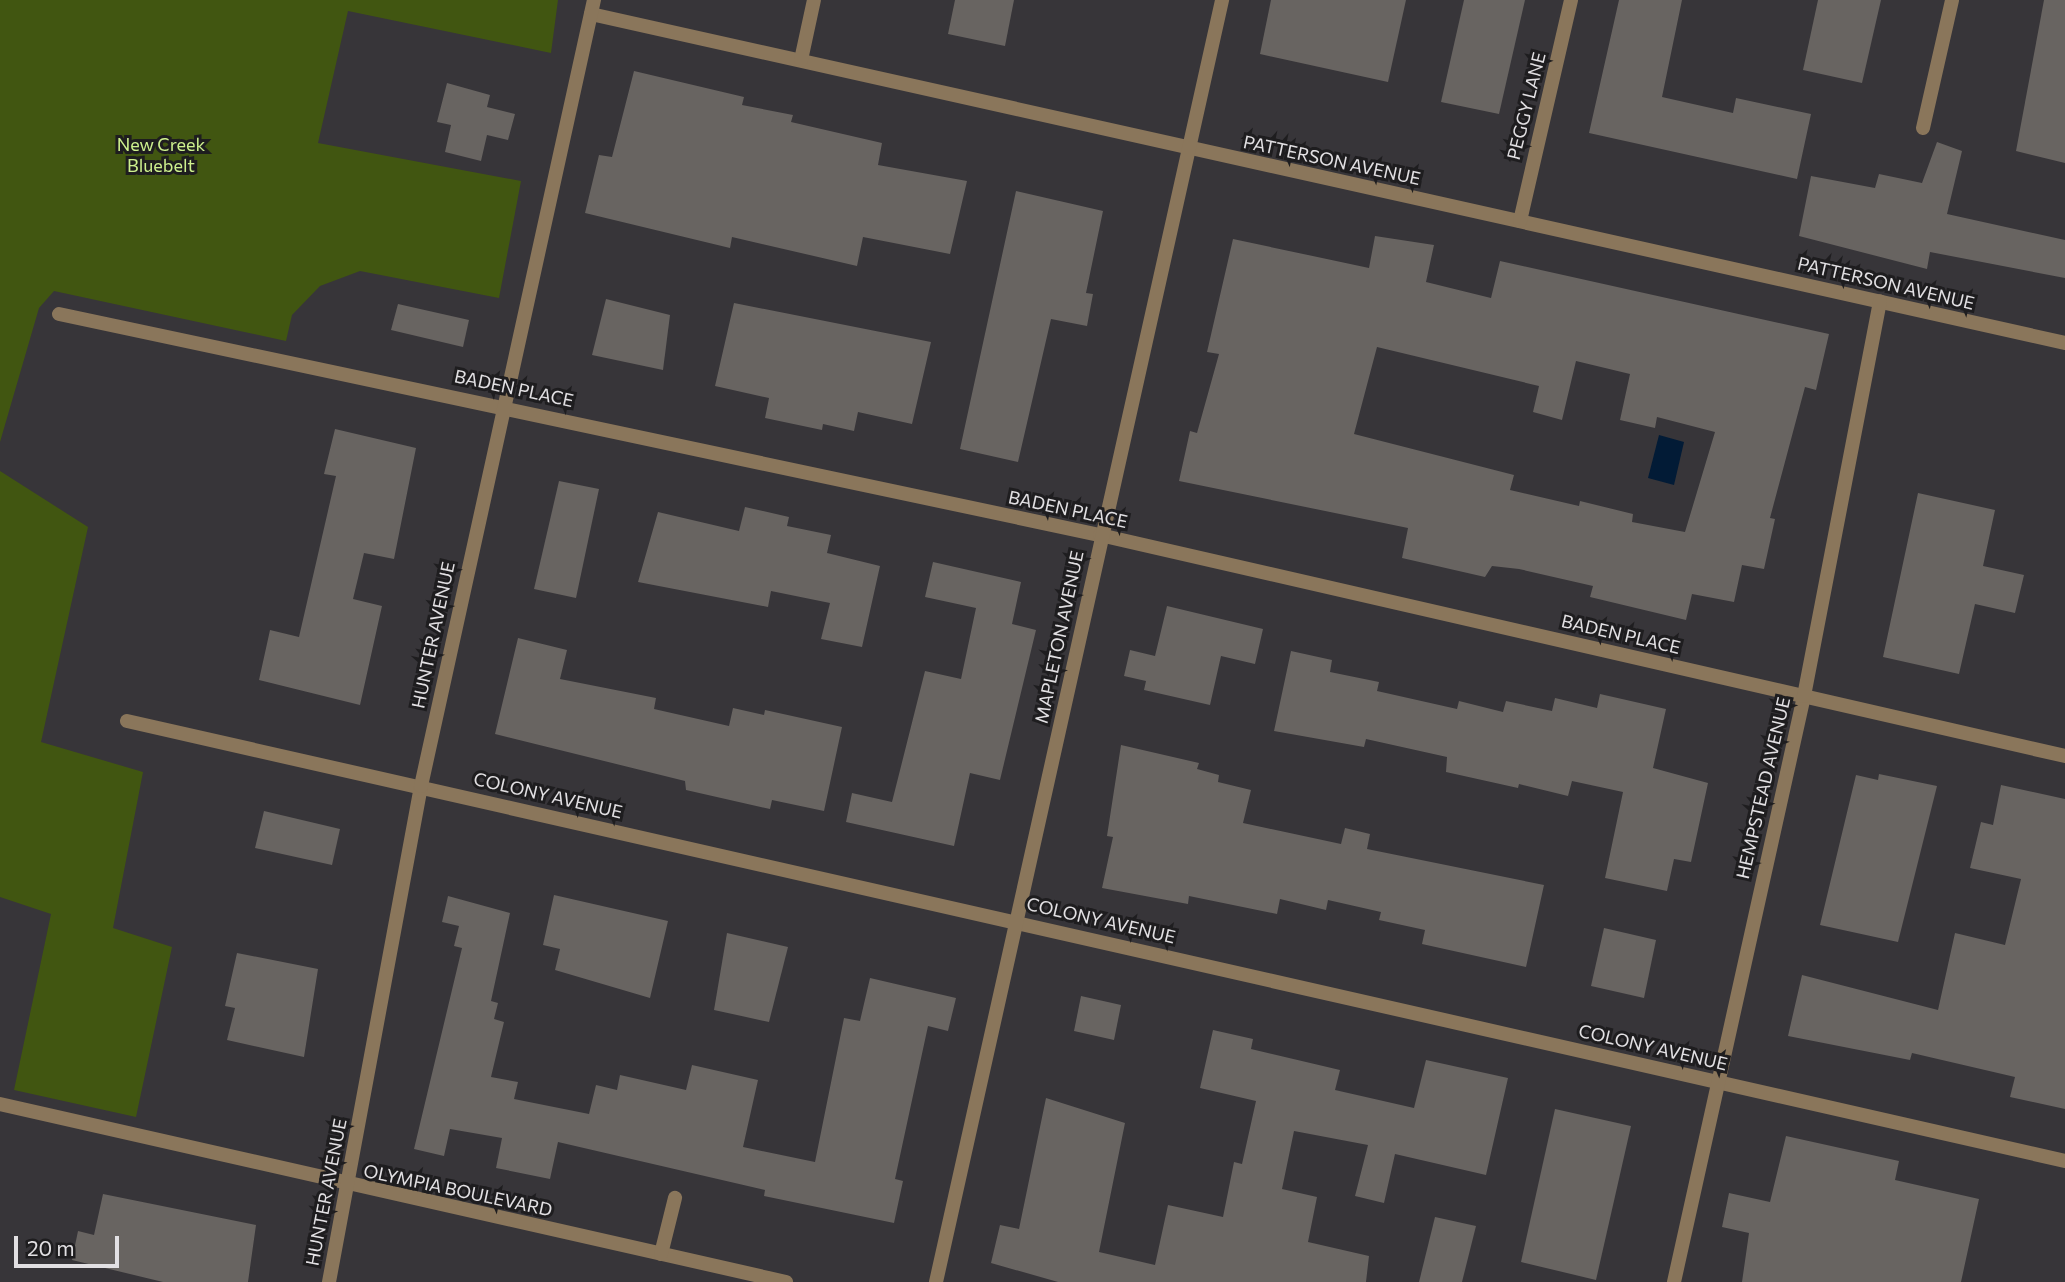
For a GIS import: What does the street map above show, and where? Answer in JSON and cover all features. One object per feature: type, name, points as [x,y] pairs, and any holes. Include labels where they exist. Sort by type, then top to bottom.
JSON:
[{"type":"street","points":[[801,60],[814,0]]},
{"type":"street","name":"MAPLETON AVENUE","points":[[936,1282],[1018,920],[1100,535],[1222,0]]},
{"type":"street","name":"PEGGY LANE","points":[[1520,221],[1572,0]]},
{"type":"street","points":[[1923,128],[1952,0]]},
{"type":"street","name":"PATTERSON AVENUE","points":[[593,7],[801,60],[1190,149],[2065,343]]},
{"type":"street","name":"HUNTER AVENUE","points":[[328,1282],[421,786],[501,405],[593,7]]},
{"type":"street","name":"HEMPSTEAD AVENUE","points":[[1674,1282],[1715,1081],[1804,696],[1880,301]]},
{"type":"street","name":"BADEN PLACE","points":[[59,314],[501,405],[1100,535],[2065,756]]},
{"type":"street","name":"COLONY AVENUE","points":[[127,721],[1018,920],[2065,1161]]},
{"type":"street","name":"OLYMPIA BOULEVARD","points":[[0,1104],[347,1185],[786,1282]]},
{"type":"street","points":[[661,1254],[675,1198]]},
{"type":"green space","name":"New Creek Bluebelt","points":[[0,0],[558,0],[551,53],[348,11],[318,143],[521,181],[499,298],[360,271],[320,286],[292,315],[286,341],[54,291],[39,308],[0,442]]},
{"type":"green space","points":[[0,471],[88,527],[41,742],[143,772],[113,928],[172,947],[136,1117],[14,1090],[51,914],[0,897]]},
{"type":"water","points":[[1659,435],[1684,442],[1674,485],[1648,478]]},
{"type":"building","points":[[955,0],[1014,0],[1005,46],[948,34]]},
{"type":"building","points":[[1271,0],[1406,0],[1388,82],[1260,54]]},
{"type":"building","points":[[1464,0],[1525,0],[1499,114],[1441,102]]},
{"type":"building","points":[[1619,0],[1682,0],[1662,97],[1733,113],[1736,98],[1811,114],[1797,179],[1589,133]]},
{"type":"building","points":[[1818,0],[1881,0],[1862,83],[1803,70]]},
{"type":"building","points":[[2044,0],[2065,0],[2065,163],[2016,151]]},
{"type":"building","points":[[634,71],[744,97],[742,105],[793,115],[791,122],[882,143],[878,165],[967,181],[950,254],[863,237],[857,266],[732,237],[730,248],[585,213],[599,155],[612,157]]},
{"type":"building","points":[[447,83],[490,95],[487,107],[515,114],[508,140],[487,135],[481,161],[445,152],[451,125],[437,122]]},
{"type":"building","points":[[1937,142],[1962,151],[1947,214],[2065,240],[2065,278],[1930,252],[1927,269],[1799,236],[1811,176],[1875,188],[1879,174],[1922,183]]},
{"type":"building","points":[[1016,191],[1103,211],[1086,293],[1093,294],[1087,326],[1051,319],[1018,462],[960,449]]},
{"type":"building","points":[[1375,236],[1434,245],[1426,282],[1491,298],[1500,261],[1829,334],[1816,390],[1805,387],[1770,518],[1775,519],[1764,569],[1742,565],[1734,602],[1692,594],[1686,620],[1590,597],[1593,586],[1519,569],[1492,566],[1485,577],[1402,558],[1408,528],[1179,481],[1190,431],[1197,433],[1219,354],[1207,352],[1233,239],[1369,268]],"holes":[[[1377,347],[1539,386],[1533,412],[1562,420],[1576,361],[1630,374],[1620,420],[1655,428],[1657,417],[1715,432],[1685,532],[1632,522],[1633,514],[1580,501],[1579,506],[1510,490],[1514,475],[1354,434]]]},
{"type":"building","points":[[606,299],[670,315],[663,370],[592,355]]},
{"type":"building","points":[[734,303],[931,342],[912,424],[858,412],[854,431],[823,424],[822,430],[765,418],[769,398],[715,386]]},
{"type":"building","points":[[398,304],[469,320],[463,347],[391,330]]},
{"type":"building","points":[[335,429],[416,448],[394,559],[364,553],[353,599],[382,606],[360,705],[259,680],[270,630],[299,637],[336,476],[324,474]]},
{"type":"building","points":[[559,481],[599,489],[576,598],[534,589]]},
{"type":"building","points":[[1918,493],[1995,510],[1983,566],[2024,575],[2015,613],[1975,604],[1959,674],[1883,657]]},
{"type":"building","points":[[745,507],[789,517],[787,526],[831,535],[827,553],[880,566],[862,647],[821,639],[830,603],[771,591],[768,607],[638,582],[658,512],[739,531]]},
{"type":"building","points":[[933,562],[1021,582],[1012,624],[1036,630],[1000,780],[970,773],[954,846],[846,822],[852,793],[892,802],[925,671],[961,679],[976,608],[925,597]]},
{"type":"building","points":[[1167,606],[1263,629],[1255,664],[1221,656],[1210,705],[1144,690],[1146,681],[1124,676],[1130,650],[1155,656]]},
{"type":"building","points":[[518,638],[567,650],[560,679],[656,698],[654,709],[729,726],[733,708],[764,715],[765,710],[842,727],[824,811],[772,800],[770,809],[686,790],[685,781],[495,734]]},
{"type":"building","points":[[1291,651],[1332,660],[1330,672],[1379,682],[1377,691],[1457,709],[1459,701],[1503,712],[1506,701],[1552,711],[1555,698],[1597,708],[1600,694],[1666,709],[1653,768],[1708,783],[1691,862],[1674,859],[1667,891],[1605,878],[1623,792],[1572,781],[1568,796],[1519,784],[1518,788],[1446,772],[1447,757],[1366,739],[1364,747],[1274,731]]},
{"type":"building","points":[[1121,745],[1199,763],[1197,769],[1219,775],[1218,782],[1251,790],[1243,823],[1341,844],[1345,828],[1370,834],[1367,849],[1544,885],[1526,967],[1422,944],[1425,930],[1379,920],[1381,912],[1328,900],[1326,910],[1280,899],[1277,914],[1189,896],[1188,904],[1102,888],[1113,837],[1107,836]]},
{"type":"building","points":[[1879,774],[1937,786],[1898,942],[1820,925],[1856,775],[1878,780]]},
{"type":"building","points":[[2001,785],[2065,799],[2065,1109],[2010,1097],[2015,1077],[1912,1053],[1910,1060],[1788,1036],[1802,975],[1938,1010],[1955,933],[2005,945],[2021,879],[1970,868],[1981,822],[1993,825]]},
{"type":"building","points":[[264,811],[340,829],[332,865],[255,848]]},
{"type":"building","points":[[554,895],[668,921],[650,998],[555,970],[560,949],[543,945]]},
{"type":"building","points":[[448,896],[510,913],[491,1001],[498,1003],[494,1019],[504,1022],[491,1077],[518,1082],[514,1099],[589,1114],[596,1085],[617,1090],[620,1075],[686,1090],[692,1065],[758,1080],[743,1147],[815,1162],[844,1018],[860,1021],[870,978],[956,998],[948,1031],[928,1026],[895,1179],[903,1181],[894,1223],[764,1196],[765,1190],[558,1142],[550,1179],[496,1168],[502,1138],[450,1129],[444,1156],[414,1149],[462,948],[454,946],[459,926],[442,922]]},
{"type":"building","points":[[1604,928],[1656,940],[1644,998],[1591,986]]},
{"type":"building","points":[[727,933],[788,947],[769,1022],[714,1010]]},
{"type":"building","points":[[237,953],[318,969],[304,1057],[227,1040],[235,1008],[225,1006]]},
{"type":"building","points":[[1081,996],[1121,1005],[1114,1040],[1074,1031]]},
{"type":"building","points":[[1213,1030],[1253,1039],[1251,1049],[1340,1070],[1335,1090],[1414,1108],[1426,1060],[1508,1078],[1486,1175],[1395,1154],[1384,1203],[1355,1196],[1368,1145],[1294,1131],[1282,1189],[1317,1197],[1308,1242],[1369,1256],[1366,1282],[1058,1282],[991,1263],[1000,1225],[1019,1229],[1046,1098],[1125,1123],[1099,1252],[1155,1265],[1168,1205],[1223,1217],[1234,1162],[1242,1164],[1256,1101],[1200,1088]]},
{"type":"building","points":[[1555,1109],[1631,1126],[1596,1280],[1521,1262]]},
{"type":"building","points":[[1786,1136],[1899,1161],[1895,1180],[1979,1199],[1961,1282],[1742,1282],[1749,1233],[1722,1227],[1729,1193],[1770,1202]]},
{"type":"building","points":[[103,1194],[256,1225],[248,1282],[163,1282],[72,1260],[78,1231],[94,1235]]},
{"type":"building","points":[[1435,1217],[1476,1226],[1462,1282],[1419,1282]]}]
